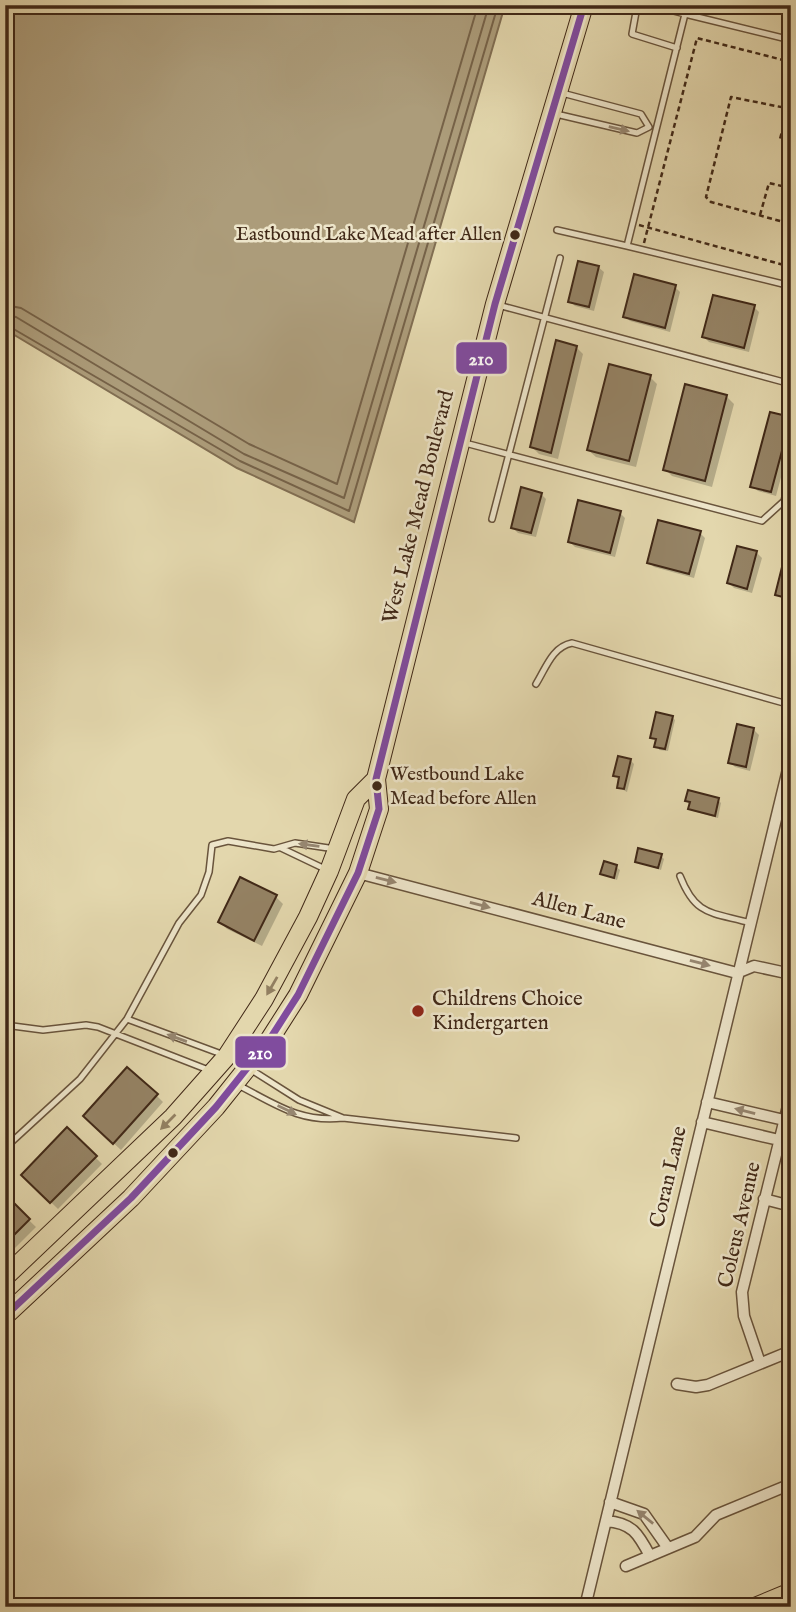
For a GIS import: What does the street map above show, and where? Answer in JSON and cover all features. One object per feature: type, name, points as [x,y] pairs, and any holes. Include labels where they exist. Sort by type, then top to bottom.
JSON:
[{"type":"main road","name":"West Lake Mead Boulevard","points":[[5,1316],[131,1198],[248,1069],[298,995],[358,873],[379,809],[376,779],[458,441],[495,304],[584,5]]},
{"type":"main road","name":"West Lake Mead Boulevard","points":[[5,1277],[173,1117],[227,1056],[289,956],[330,871],[356,799],[376,779]]},
{"type":"main road","points":[[227,1056],[248,1069]]},
{"type":"main road","points":[[214,1072],[236,1084]]},
{"type":"main road","points":[[755,1607],[791,1592]]},
{"type":"street","name":"Coran Lane","points":[[585,1607],[791,757]]},
{"type":"street","name":"Allen Lane","points":[[358,873],[737,973],[754,966],[791,974]]},
{"type":"street","name":"Coleus Avenue","points":[[760,1363],[744,1316],[742,1292],[791,1094]]},
{"type":"street","points":[[707,1102],[784,1120]]},
{"type":"street","points":[[702,1122],[779,1140]]},
{"type":"street","points":[[764,1199],[791,1206]]},
{"type":"street","points":[[677,1384],[696,1387],[708,1385],[791,1351]]},
{"type":"street","points":[[626,1566],[695,1537],[716,1515],[791,1484]]},
{"type":"street","points":[[610,1502],[644,1514],[667,1548]]},
{"type":"street","points":[[606,1521],[623,1522],[633,1527],[650,1556]]},
{"type":"lane","points":[[643,5],[636,12],[632,34],[677,48]]},
{"type":"lane","points":[[650,5],[791,40]]},
{"type":"lane","points":[[627,246],[652,127],[685,14]]},
{"type":"lane","points":[[559,92],[641,114],[652,127]]},
{"type":"lane","points":[[553,113],[637,133],[652,127]]},
{"type":"lane","points":[[557,230],[791,286]]},
{"type":"lane","points":[[492,519],[560,258]]},
{"type":"lane","points":[[495,304],[791,384]]},
{"type":"lane","points":[[458,441],[762,521],[784,501],[791,475]]},
{"type":"lane","points":[[536,684],[554,653],[563,645],[572,643],[791,705]]},
{"type":"lane","points":[[5,1148],[80,1079],[127,1019],[179,923],[201,895],[209,872],[212,845],[228,841],[274,849],[295,843],[338,850]]},
{"type":"lane","points":[[281,848],[330,871]]},
{"type":"lane","points":[[680,876],[690,900],[701,909],[751,923]]},
{"type":"lane","points":[[127,1019],[227,1056]]},
{"type":"lane","points":[[5,1025],[43,1030],[86,1025],[115,1033],[214,1072]]},
{"type":"lane","points":[[248,1069],[299,1100],[343,1118]]},
{"type":"lane","points":[[236,1084],[295,1114],[318,1121],[343,1118],[516,1138]]},
{"type":"path","points":[[642,250],[697,38],[791,62]]},
{"type":"path","points":[[791,143],[780,139],[789,109],[733,95],[706,197],[711,202],[791,224]]},
{"type":"path","points":[[760,215],[769,183],[786,187],[791,170]]},
{"type":"path","points":[[632,223],[791,267]]},
{"type":"water","points":[[5,5],[505,5],[354,522],[237,468],[6,330]]},
{"type":"building","points":[[578,261],[599,266],[589,307],[568,302]]},
{"type":"building","points":[[634,274],[676,285],[665,328],[623,317]]},
{"type":"building","points":[[713,295],[755,305],[744,348],[702,337]]},
{"type":"building","points":[[791,324],[791,353],[783,351]]},
{"type":"building","points":[[556,340],[577,346],[551,453],[530,447]]},
{"type":"building","points":[[609,364],[651,375],[629,461],[587,450]]},
{"type":"building","points":[[685,384],[727,395],[705,481],[663,470]]},
{"type":"building","points":[[770,412],[791,417],[771,492],[750,487]]},
{"type":"building","points":[[521,487],[542,493],[531,533],[511,528]]},
{"type":"building","points":[[578,500],[621,511],[610,553],[568,542]]},
{"type":"building","points":[[658,520],[701,531],[689,574],[647,563]]},
{"type":"building","points":[[788,543],[791,544],[791,599],[775,595]]},
{"type":"building","points":[[737,546],[757,551],[747,589],[727,583]]},
{"type":"building","points":[[656,712],[673,716],[665,749],[654,747],[656,739],[650,738]]},
{"type":"building","points":[[737,724],[754,728],[746,767],[728,763]]},
{"type":"building","points":[[618,756],[631,759],[624,789],[617,788],[619,777],[613,776]]},
{"type":"building","points":[[688,790],[719,798],[715,816],[688,809],[690,802],[685,801]]},
{"type":"building","points":[[638,848],[662,854],[658,868],[635,862]]},
{"type":"building","points":[[604,861],[617,865],[614,878],[600,874]]},
{"type":"building","points":[[240,877],[277,895],[254,941],[218,922]]},
{"type":"building","points":[[127,1067],[158,1094],[113,1144],[83,1116]]},
{"type":"building","points":[[67,1127],[97,1156],[50,1203],[21,1175]]},
{"type":"building","points":[[5,1194],[30,1219],[5,1244]]},
{"type":"transit line","name":"210","points":[[5,1316],[131,1198],[216,1107],[268,1042],[298,995],[358,873],[379,809],[376,779],[495,304],[584,5]]},
{"type":"place","name":"Eastbound Lake Mead after Allen","points":[[515,235]]},
{"type":"place","name":"Westbound Lake Mead before Allen","points":[[377,786]]},
{"type":"place","name":"Childrens Choice Kindergarten","points":[[418,1011]]}]
